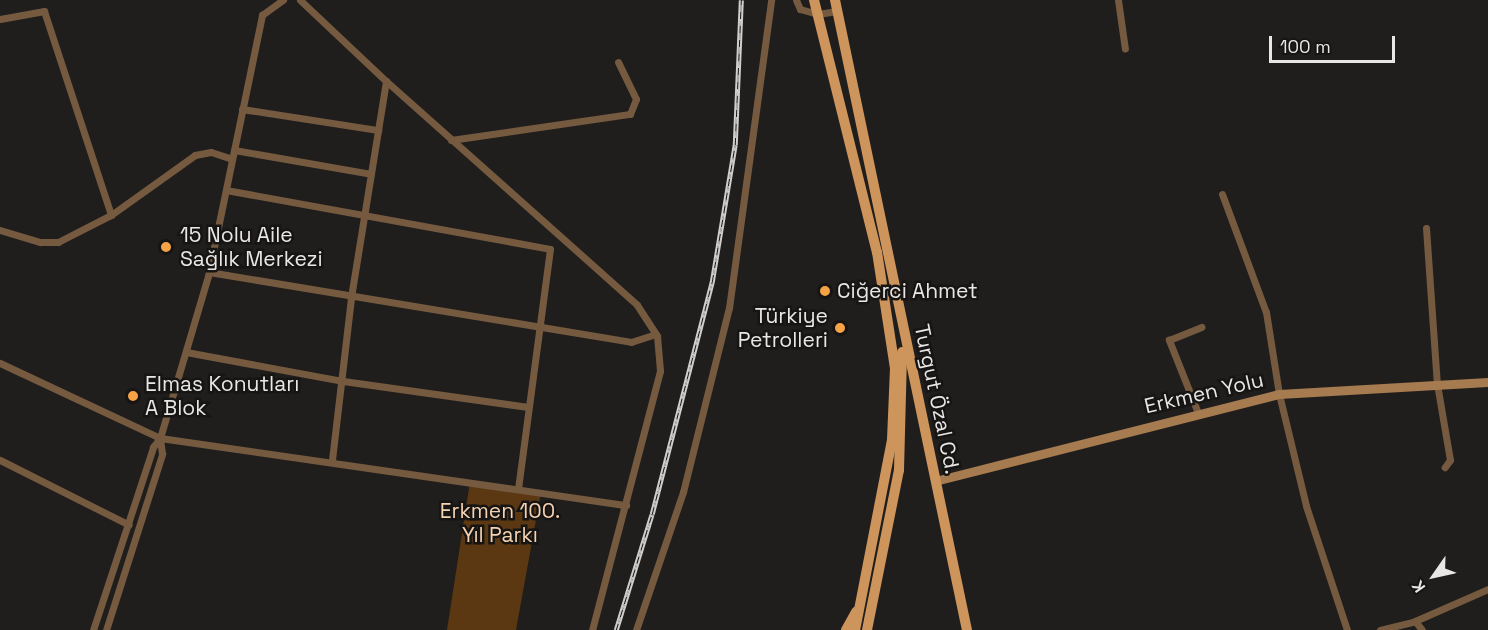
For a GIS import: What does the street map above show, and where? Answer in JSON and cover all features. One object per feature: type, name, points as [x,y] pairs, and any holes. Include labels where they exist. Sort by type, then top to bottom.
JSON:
[{"type":"main road","name":"Turgut Özal Cd.","points":[[814,0],[877,252],[890,323],[895,419],[855,630]]},
{"type":"main road","name":"Turgut Özal Cd.","points":[[836,6],[967,630]]},
{"type":"main road","points":[[867,630],[899,470],[903,405],[902,326]]},
{"type":"main road","points":[[846,630],[861,604]]},
{"type":"street","points":[[93,630],[153,447],[160,438],[209,272],[262,15],[283,0]]},
{"type":"street","points":[[300,0],[451,140],[637,304],[656,334],[660,371],[592,630]]},
{"type":"street","points":[[636,630],[683,492],[729,308],[771,0]]},
{"type":"street","points":[[796,0],[800,9],[818,14],[836,6]]},
{"type":"street","points":[[1118,0],[1125,49]]},
{"type":"street","points":[[0,19],[44,11],[111,215]]},
{"type":"street","points":[[451,140],[630,114],[636,99],[618,62]]},
{"type":"street","points":[[332,460],[351,298],[386,81]]},
{"type":"street","points":[[242,109],[378,130]]},
{"type":"street","points":[[0,230],[50,243],[111,215],[195,154],[211,152],[233,154],[371,174]]},
{"type":"street","points":[[226,190],[550,249],[518,488]]},
{"type":"street","points":[[1222,194],[1266,312],[1279,393],[1306,506],[1347,630]]},
{"type":"street","points":[[1426,228],[1437,384],[1450,460],[1445,467]]},
{"type":"street","points":[[209,272],[351,298],[631,342],[656,334]]},
{"type":"street","points":[[1198,413],[1169,340],[1201,327]]},
{"type":"street","points":[[186,352],[343,381],[528,407]]},
{"type":"street","points":[[0,363],[160,438],[332,460],[626,505]]},
{"type":"street","name":"Erkmen Yolu","points":[[935,481],[1279,393],[1488,382]]},
{"type":"street","points":[[106,630],[162,454],[160,438]]},
{"type":"street","points":[[0,460],[138,530]]},
{"type":"street","points":[[1380,630],[1415,621],[1488,589]]},
{"type":"street","points":[[1415,621],[1422,630]]},
{"type":"green space","name":"Erkmen 100. Yıl Parkı","points":[[470,482],[541,492],[516,630],[447,630]]},
{"type":"railway","points":[[616,630],[652,514],[712,282],[735,145],[741,0]]},
{"type":"place","name":"15 Nolu Aile Sağlık Merkezi","points":[[166,247]]},
{"type":"place","name":"Ciğerci Ahmet","points":[[825,291]]},
{"type":"place","name":"Türkiye Petrolleri","points":[[840,328]]},
{"type":"place","name":"Elmas Konutları A Blok","points":[[133,396]]}]
